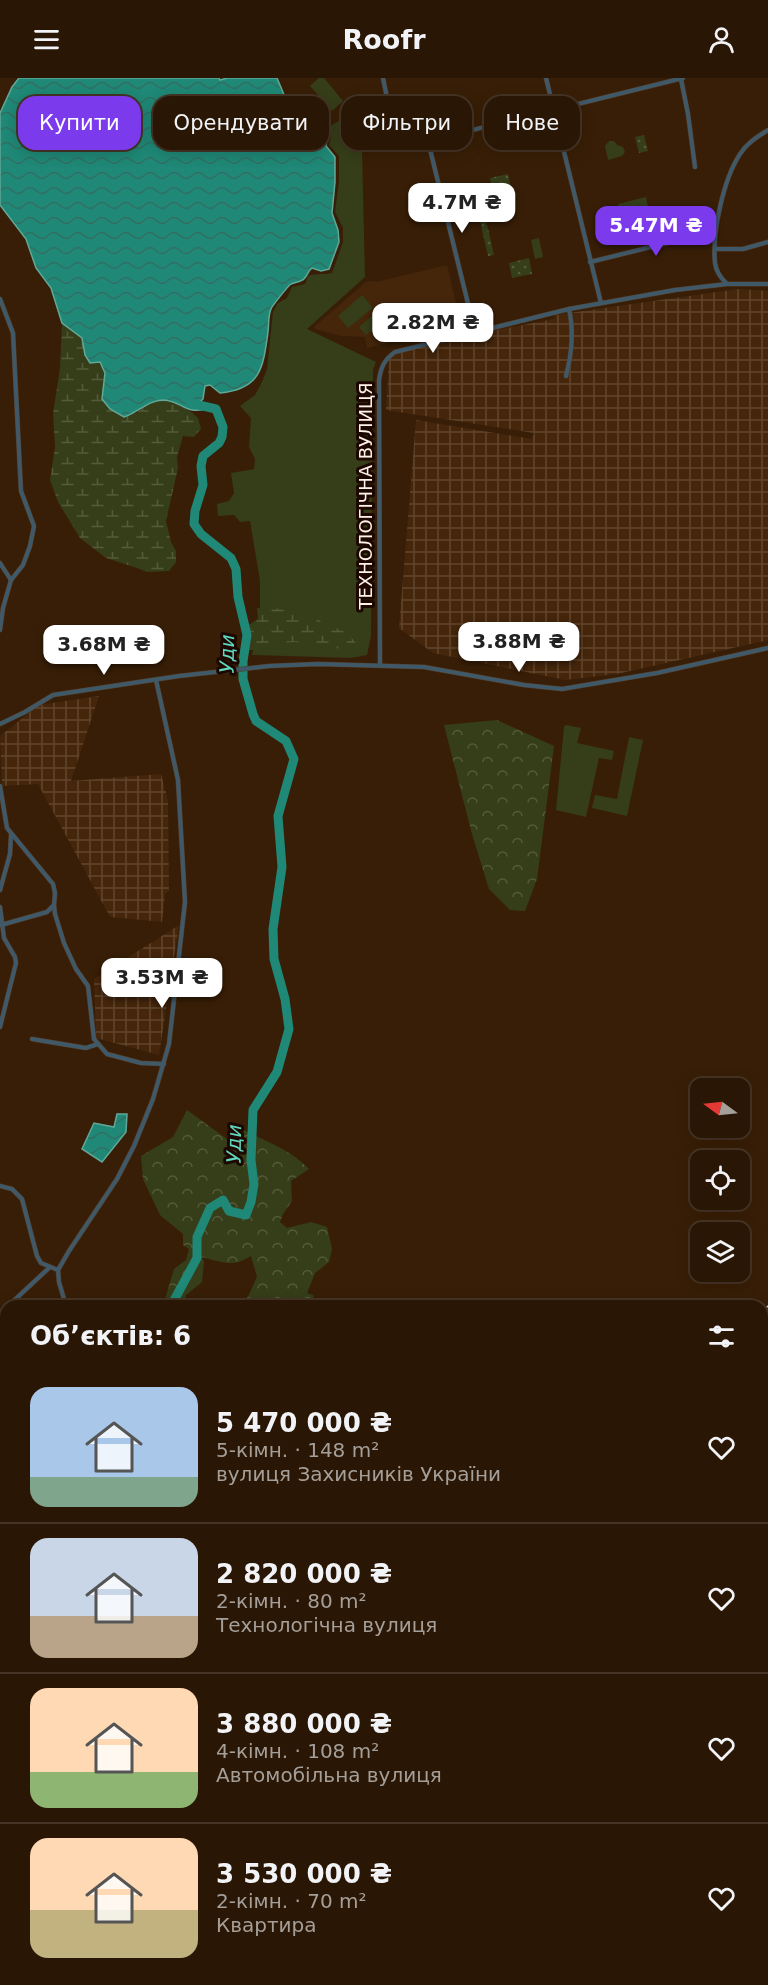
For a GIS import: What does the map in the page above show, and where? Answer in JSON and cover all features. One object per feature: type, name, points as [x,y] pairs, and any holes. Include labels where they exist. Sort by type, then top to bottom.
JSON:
[{"type":"street","points":[[382,78],[387,96]]},
{"type":"street","points":[[546,78],[550,96]]},
{"type":"street","points":[[580,103],[680,78],[688,114],[695,167]]},
{"type":"street","points":[[727,284],[720,277],[715,265],[716,231],[724,195],[735,164],[748,144],[768,130]]},
{"type":"street","points":[[430,150],[475,332]]},
{"type":"street","points":[[563,150],[601,303]]},
{"type":"street","points":[[590,262],[716,231]]},
{"type":"street","points":[[716,249],[740,250],[768,242]]},
{"type":"street","name":"ТЕХНОЛОГІЧНА ВУЛИЦЯ","points":[[380,666],[379,380],[381,368],[386,359],[395,352],[569,309],[675,290],[727,284],[768,284]]},
{"type":"street","points":[[0,301],[13,333],[21,491],[34,526],[30,546],[22,565],[11,580],[1,608],[0,630]]},
{"type":"street","points":[[566,376],[572,355],[572,322],[569,309]]},
{"type":"street","points":[[0,563],[11,580]]},
{"type":"street","points":[[0,724],[53,695],[269,666],[318,664],[424,667],[524,686],[562,689],[657,673],[768,648]]},
{"type":"street","points":[[64,1300],[58,1270],[117,1179],[134,1146],[164,1064],[174,1002],[185,902],[178,780],[156,680]]},
{"type":"street","points":[[0,786],[6,824],[11,834],[53,884],[54,905],[69,955],[88,987],[94,1039],[107,1054],[141,1063],[164,1064]]},
{"type":"street","points":[[0,819],[6,824]]},
{"type":"street","points":[[0,890],[10,854],[11,834]]},
{"type":"street","points":[[1,925],[47,912],[54,905]]},
{"type":"street","points":[[0,907],[4,938],[16,963],[0,1027]]},
{"type":"street","points":[[32,1039],[86,1048],[98,1044]]},
{"type":"street","points":[[0,1186],[12,1189],[22,1199],[37,1256],[41,1263],[58,1270]]},
{"type":"street","points":[[15,1300],[50,1267]]},
{"type":"shaded area","points":[[447,265],[456,303],[461,305],[466,324],[367,348],[365,337],[341,336],[314,327],[366,282],[376,282]]},
{"type":"shaded area","points":[[738,289],[768,291],[768,640],[617,674],[565,680],[433,653],[399,628],[416,420],[532,439],[534,433],[386,410],[389,359],[392,355],[485,332],[554,319],[555,315]]},
{"type":"shaded area","points":[[99,696],[71,781],[161,774],[168,800],[169,891],[165,894],[162,922],[110,917],[38,784],[2,786],[0,736],[39,705]]},
{"type":"shaded area","points":[[179,925],[159,1055],[96,1038],[94,979]]},
{"type":"green space","points":[[319,78],[324,78],[341,99],[341,103],[332,111],[329,108],[329,96],[319,96],[310,86]]},
{"type":"green space","points":[[341,120],[341,150],[362,150],[365,277],[307,329],[376,362],[373,370],[371,636],[367,655],[351,658],[252,655],[260,617],[260,581],[250,521],[240,522],[234,515],[218,516],[217,504],[229,501],[234,493],[231,473],[254,469],[255,459],[249,447],[251,418],[240,406],[255,395],[267,369],[273,312],[278,303],[287,298],[292,287],[305,284],[308,276],[332,273],[343,242],[343,228],[335,212],[339,156],[329,145],[331,137],[329,127]]},
{"type":"green space","points":[[644,135],[648,151],[639,153],[635,137]]},
{"type":"green space","points":[[609,141],[614,141],[623,147],[625,152],[622,156],[608,160],[605,146]]},
{"type":"green space","points":[[508,174],[512,192],[493,196],[490,178]]},
{"type":"green space","points":[[646,197],[650,216],[622,222],[618,204]]},
{"type":"green space","points":[[484,211],[494,255],[488,256],[478,212]]},
{"type":"green space","points":[[539,238],[543,257],[535,259],[531,240]]},
{"type":"green space","points":[[529,258],[532,274],[512,278],[509,263]]},
{"type":"green space","points":[[362,295],[373,308],[348,328],[338,316]]},
{"type":"green space","points":[[373,315],[380,323],[366,335],[359,327]]},
{"type":"green space","points":[[62,323],[82,337],[85,355],[103,368],[105,377],[102,399],[110,409],[117,412],[136,413],[150,402],[162,400],[190,411],[198,418],[201,429],[194,437],[183,436],[177,457],[178,468],[166,521],[171,542],[176,551],[176,562],[169,571],[147,572],[106,558],[80,538],[58,502],[50,480],[55,447],[53,414],[60,368]]},
{"type":"green space","points":[[257,608],[289,609],[315,614],[324,626],[344,632],[359,647],[328,649],[296,642],[279,643],[263,650],[248,650],[247,626],[258,619]]},
{"type":"green space","points":[[497,720],[554,746],[537,879],[525,911],[510,910],[489,889],[472,834],[444,725]]},
{"type":"green space","points":[[566,725],[581,728],[577,743],[614,751],[612,760],[599,758],[586,817],[556,810]]},
{"type":"green space","points":[[629,737],[643,740],[627,816],[592,808],[595,795],[617,799]]},
{"type":"green space","points":[[187,1110],[227,1139],[240,1128],[285,1151],[309,1169],[291,1181],[292,1201],[280,1222],[287,1228],[311,1222],[327,1227],[332,1249],[329,1262],[315,1273],[307,1293],[313,1295],[314,1300],[245,1300],[257,1277],[251,1256],[232,1263],[202,1257],[204,1262],[202,1282],[186,1295],[185,1300],[165,1300],[174,1269],[186,1260],[189,1249],[183,1245],[183,1234],[160,1215],[143,1179],[141,1156],[173,1137]]},
{"type":"water","points":[[19,78],[219,78],[220,80],[277,78],[285,96],[153,96],[153,150],[329,150],[335,157],[332,213],[338,230],[339,242],[329,269],[321,271],[312,268],[303,280],[289,286],[272,307],[269,314],[264,356],[258,374],[252,381],[234,391],[220,393],[210,385],[205,386],[203,399],[198,404],[209,408],[201,410],[189,409],[163,400],[153,402],[124,417],[110,409],[102,399],[105,373],[100,362],[90,363],[85,355],[82,338],[62,323],[51,288],[36,268],[26,239],[0,205],[0,113],[12,87]]},
{"type":"water","points":[[117,1114],[127,1114],[126,1132],[102,1162],[82,1149],[94,1123],[114,1127]]},
{"type":"waterway","name":"Уди","points":[[174,1300],[197,1258],[197,1237],[210,1208],[223,1200],[229,1211],[246,1215],[251,1202],[254,1184],[251,1160],[253,1110],[277,1072],[289,1029],[285,999],[274,959],[273,929],[282,867],[278,816],[294,759],[286,741],[256,721],[253,714],[243,679],[247,635],[238,597],[236,569],[231,558],[201,534],[194,524],[195,511],[203,485],[201,466],[203,456],[219,443],[223,427],[216,409],[190,403]]}]
